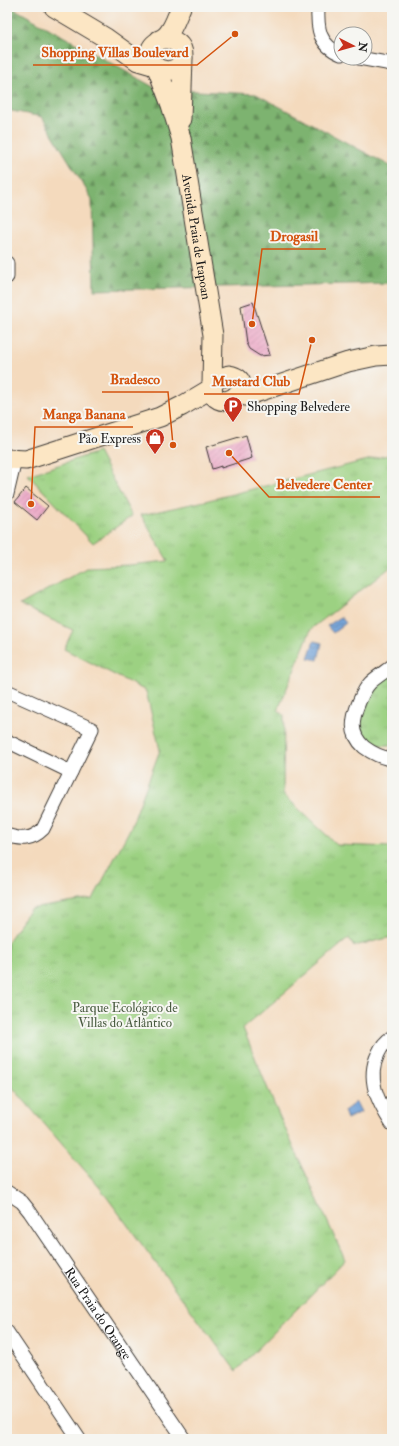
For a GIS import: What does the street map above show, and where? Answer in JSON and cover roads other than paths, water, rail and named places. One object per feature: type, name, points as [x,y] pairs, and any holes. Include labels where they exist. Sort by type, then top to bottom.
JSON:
[{"type":"street","points":[[54,7],[106,38],[138,60],[162,71],[172,70],[177,67],[183,56],[182,48],[172,39],[165,38],[145,45],[133,45],[106,38]]},
{"type":"street","points":[[156,67],[151,60],[150,53],[152,47],[166,35],[172,27],[181,7]]},
{"type":"street","name":"Avenida Praia de Itapoan","points":[[181,138],[185,7]]},
{"type":"street","points":[[318,7],[318,26],[321,36],[327,45],[333,49]]},
{"type":"street","points":[[373,61],[392,64]]},
{"type":"street","name":"Avenida Praia de Itapoan","points":[[156,67],[172,105],[181,138],[213,335],[214,391]]},
{"type":"street","points":[[7,263],[7,277]]},
{"type":"street","name":"Avenida Praia de Itapoan","points":[[213,335],[222,360],[236,382]]},
{"type":"street","points":[[7,494],[11,459],[26,460],[160,417],[186,415],[214,391],[214,382],[221,377],[236,382],[296,379],[348,362],[376,356],[392,355]]},
{"type":"street","points":[[392,666],[371,681],[366,687],[352,719],[356,736],[366,748],[378,755],[392,758]]},
{"type":"street","points":[[7,691],[92,729],[43,829],[31,838],[15,838],[7,835]]},
{"type":"street","points":[[7,741],[71,772]]},
{"type":"street","points":[[392,1037],[388,1039],[380,1049],[375,1061],[372,1077],[375,1091],[382,1108],[392,1124]]},
{"type":"street","name":"Rua Praia do Orange","points":[[7,1192],[22,1202],[30,1212],[184,1439]]},
{"type":"street","points":[[7,1332],[79,1439]]},
{"type":"water","points":[[341,617],[346,623],[333,633],[327,626]]},
{"type":"water","points":[[314,641],[322,643],[318,660],[308,658]]},
{"type":"water","points":[[356,1102],[361,1112],[347,1119],[344,1111]]},
{"type":"place","name":"Shopping Villas Boulevard","points":[[235,34]]},
{"type":"place","name":"Drogasil","points":[[252,324]]},
{"type":"place","name":"Mustard Club","points":[[312,340]]},
{"type":"place","name":"Shopping Belvedere","points":[[233,423]]},
{"type":"place","name":"Bradesco","points":[[173,445]]},
{"type":"place","name":"Belvedere Center","points":[[229,453]]},
{"type":"place","name":"Pão Express","points":[[155,455]]},
{"type":"place","name":"Manga Banana","points":[[31,504]]},
{"type":"park label","name":"Parque Ecológico de Villas do Atlântico","points":[[125,1014]]}]
